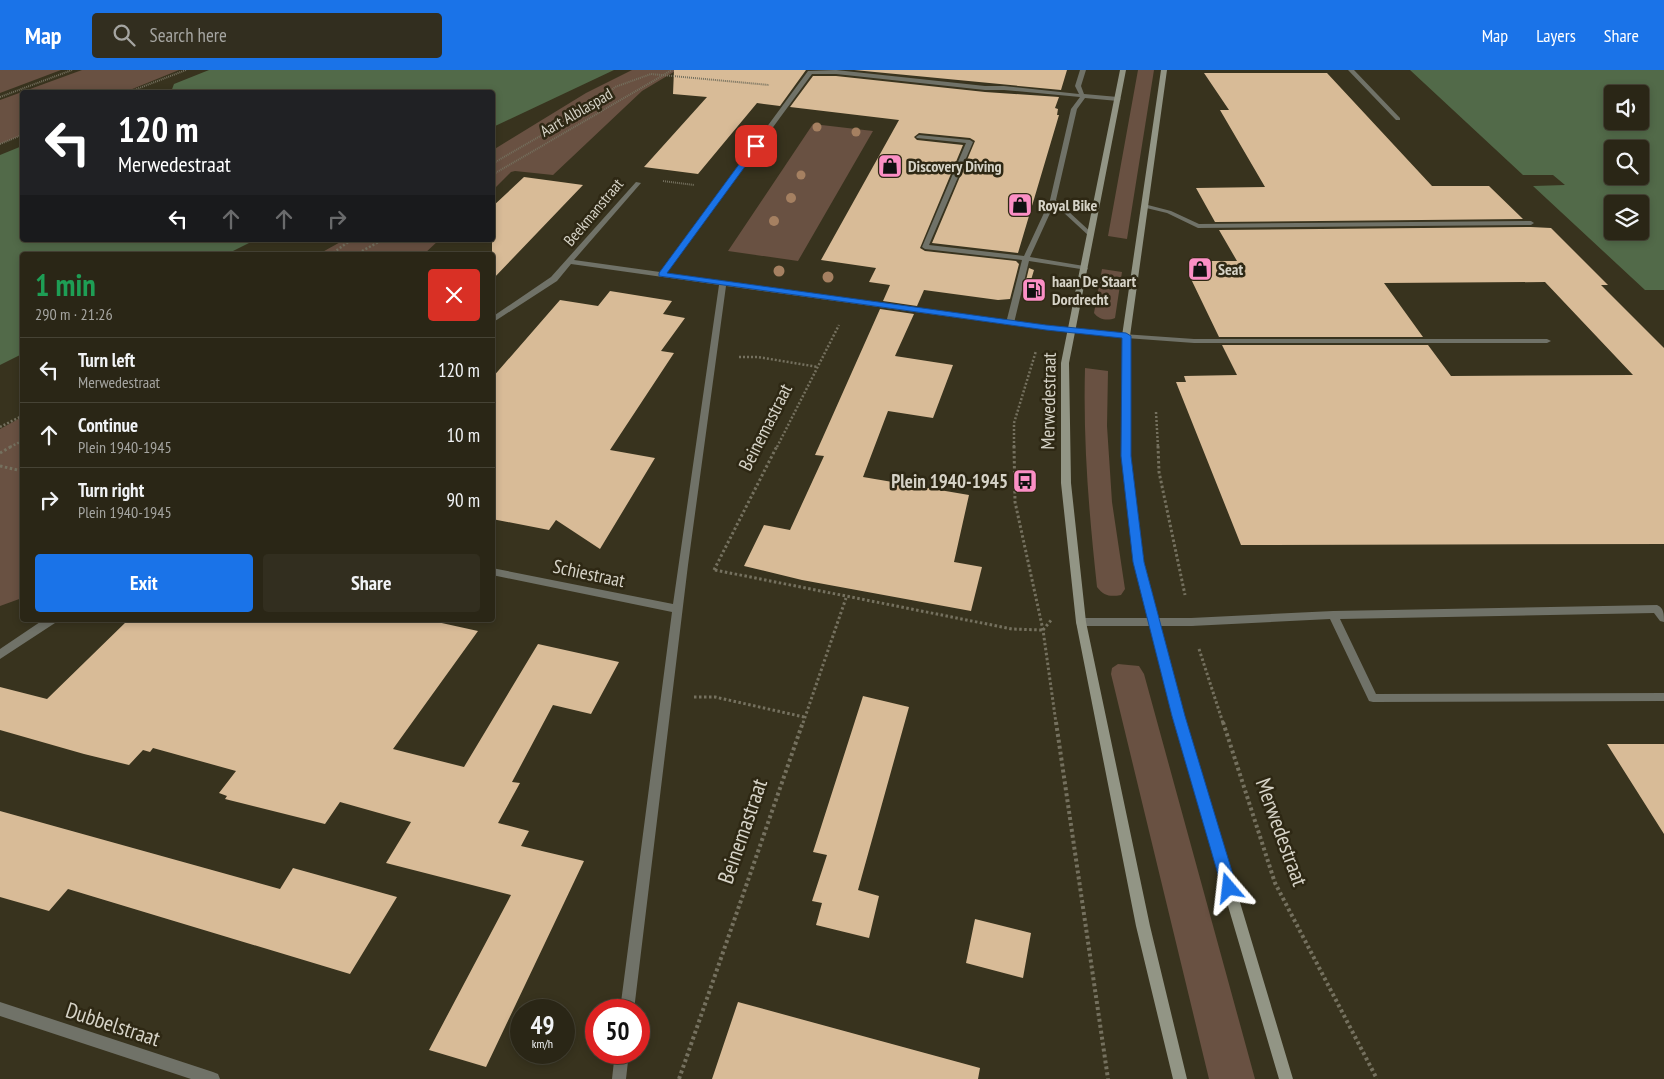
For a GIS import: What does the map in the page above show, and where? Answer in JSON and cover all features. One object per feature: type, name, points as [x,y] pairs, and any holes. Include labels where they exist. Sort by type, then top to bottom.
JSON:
[{"type":"main road","name":"Merwedestraat","points":[[1123,70],[1065,362],[1066,483],[1081,622],[1143,926],[1180,1079]]},
{"type":"main road","points":[[1164,70],[1126,336],[1126,456],[1139,562],[1154,624],[1178,716],[1286,1079]]},
{"type":"street","points":[[1083,70],[1078,86],[1083,97]]},
{"type":"street","points":[[1351,70],[1398,118]]},
{"type":"street","points":[[1070,331],[851,302],[662,274],[810,72],[836,72],[1118,99]]},
{"type":"street","points":[[1010,323],[1026,258],[1054,200],[1074,109],[1083,97]]},
{"type":"street","points":[[919,137],[970,142],[925,246],[1026,258],[1084,268]]},
{"type":"street","name":"Beekmanstraat","points":[[495,319],[554,279],[572,262],[638,183]]},
{"type":"street","points":[[1054,200],[1091,235]]},
{"type":"street","points":[[1144,206],[1169,212],[1198,226],[1531,222]]},
{"type":"street","name":"Beekmanstraat","points":[[572,262],[662,274]]},
{"type":"street","points":[[628,999],[683,565],[723,283]]},
{"type":"street","name":"Merwedestraat","points":[[1070,331],[1194,341],[1547,341]]},
{"type":"street","name":"Schiestraat","points":[[495,572],[678,609]]},
{"type":"street","points":[[1081,622],[1154,624],[1333,615],[1658,610],[1664,618]]},
{"type":"street","points":[[1333,615],[1373,698],[1664,697]]},
{"type":"street","points":[[0,654],[47,622]]},
{"type":"street","name":"Dubbelstraat","points":[[0,1009],[213,1079]]},
{"type":"street","points":[[619,1079],[621,1064]]},
{"type":"path","points":[[0,97],[72,70]]},
{"type":"path","points":[[134,90],[186,70]]},
{"type":"path","name":"Aart Alblaspad","points":[[495,173],[516,159],[672,70]]},
{"type":"path","points":[[495,162],[600,102],[616,87],[651,74],[798,88]]},
{"type":"path","points":[[0,144],[20,136]]},
{"type":"path","points":[[638,183],[650,180],[725,188]]},
{"type":"path","points":[[334,252],[348,242]]},
{"type":"path","points":[[360,252],[378,242]]},
{"type":"path","name":"Beinemastraat","points":[[715,570],[851,302]]},
{"type":"path","points":[[713,356],[758,357],[818,367]]},
{"type":"path","points":[[0,427],[20,417]]},
{"type":"path","points":[[0,453],[20,442]]},
{"type":"path","points":[[0,466],[20,470]]},
{"type":"path","points":[[683,565],[1012,629],[1043,630],[1108,1079]]},
{"type":"path","name":"Beinemastraat","points":[[679,1079],[846,598]]},
{"type":"path","name":"Merwedestraat","points":[[1190,622],[1275,883],[1376,1079]]},
{"type":"path","points":[[667,697],[714,697],[804,717]]},
{"type":"shaded area","points":[[0,70],[61,70],[0,93]]},
{"type":"shaded area","points":[[82,70],[179,70],[130,90],[27,90]]},
{"type":"shaded area","points":[[209,70],[614,70],[495,126],[495,90],[172,90],[174,84]]},
{"type":"shaded area","points":[[632,70],[677,70],[642,91],[553,175],[515,171],[511,172],[495,188],[495,149],[586,93]]},
{"type":"shaded area","points":[[1138,70],[1154,70],[1127,239],[1108,236]]},
{"type":"shaded area","points":[[1410,70],[1664,70],[1664,290],[1645,290],[1533,186],[1565,185],[1553,175],[1523,175]]},
{"type":"shaded area","points":[[20,93],[20,136],[0,144],[0,100]]},
{"type":"shaded area","points":[[813,124],[873,131],[798,261],[728,251]]},
{"type":"shaded area","points":[[20,147],[20,242],[251,242],[231,252],[20,252],[20,355],[0,365],[0,155]]},
{"type":"shaded area","points":[[340,242],[437,242],[426,252],[322,252]]},
{"type":"shaded area","points":[[1102,269],[1122,272],[1115,318],[1104,319],[1094,313]]},
{"type":"shaded area","points":[[1085,368],[1108,371],[1107,426],[1112,502],[1125,589],[1121,595],[1117,596],[1105,594],[1097,587],[1087,478]]},
{"type":"shaded area","points":[[20,418],[20,599],[0,606],[0,429]]},
{"type":"shaded area","points":[[1118,664],[1139,666],[1144,674],[1255,1079],[1209,1079],[1111,674],[1112,668]]},
{"type":"building","points":[[674,70],[806,70],[780,106],[757,103],[698,174],[644,167],[707,97],[673,94]]},
{"type":"building","points":[[854,70],[1067,70],[1061,90]]},
{"type":"building","points":[[1204,73],[1327,73],[1432,186],[1489,186],[1523,219],[1215,222],[1196,188],[1265,187],[1220,110],[1229,110]]},
{"type":"building","points":[[813,76],[836,76],[985,92],[1059,97],[1055,108],[1058,109],[1057,115],[1059,115],[1018,253],[932,243],[975,141],[970,138],[919,133],[914,137],[917,140],[963,145],[920,248],[925,251],[1016,261],[1019,264],[1010,299],[998,300],[924,290],[917,306],[883,301],[890,285],[869,282],[876,268],[821,260],[899,120],[790,107]]},
{"type":"building","points":[[524,177],[583,185],[495,277],[495,252],[492,252],[492,242],[495,242],[495,204]]},
{"type":"building","points":[[1551,228],[1608,285],[1601,285],[1664,348],[1664,544],[1241,545],[1176,382],[1186,382],[1184,376],[1237,375],[1222,345],[1428,345],[1451,376],[1633,375],[1545,282],[1384,283],[1423,337],[1219,337],[1191,279],[1200,279],[1191,261],[1237,261],[1219,230]]},
{"type":"building","points":[[1029,268],[1034,270],[1026,297],[1022,297]]},
{"type":"building","points":[[610,291],[672,301],[663,314],[685,318],[661,351],[674,353],[610,450],[655,458],[600,549],[556,520],[549,530],[495,520],[495,375],[560,300],[598,306]]},
{"type":"building","points":[[880,309],[914,314],[895,356],[953,365],[933,418],[888,411],[863,477],[969,495],[954,562],[982,567],[971,611],[802,580],[744,566],[764,525],[790,530],[824,456],[815,455]]},
{"type":"building","points":[[126,622],[437,622],[478,631],[393,749],[464,767],[538,644],[619,662],[591,714],[553,705],[512,782],[520,783],[498,823],[529,831],[521,846],[584,861],[518,999],[510,999],[510,1017],[486,1067],[429,1050],[511,895],[386,863],[411,822],[340,802],[325,824],[225,799],[227,796],[219,793],[236,771],[153,748],[150,752],[143,750],[129,765],[0,730],[0,687],[47,699]]},
{"type":"building","points":[[863,696],[909,707],[858,890],[879,896],[869,938],[816,925],[822,903],[812,901],[827,855],[813,852]]},
{"type":"building","points":[[1607,744],[1664,744],[1664,834]]},
{"type":"building","points":[[0,811],[280,889],[293,868],[397,897],[350,974],[68,889],[49,911],[0,897]]},
{"type":"building","points":[[975,919],[1031,933],[1023,978],[966,963]]},
{"type":"building","points":[[738,1002],[980,1068],[978,1079],[712,1079]]},
{"type":"place","name":"Discovery Diving","points":[[890,166]]},
{"type":"place","name":"Royal Bike","points":[[1020,205]]},
{"type":"place","name":"Seat","points":[[1200,269]]},
{"type":"place","name":"haan De Staart Dordrecht","points":[[1034,290]]},
{"type":"place","name":"Plein 1940-1945","points":[[1025,481]]},
{"type":"route","points":[[756,146],[662,274],[851,302],[1070,331],[1126,336],[1126,456],[1139,562],[1178,716],[1229,888]]}]
